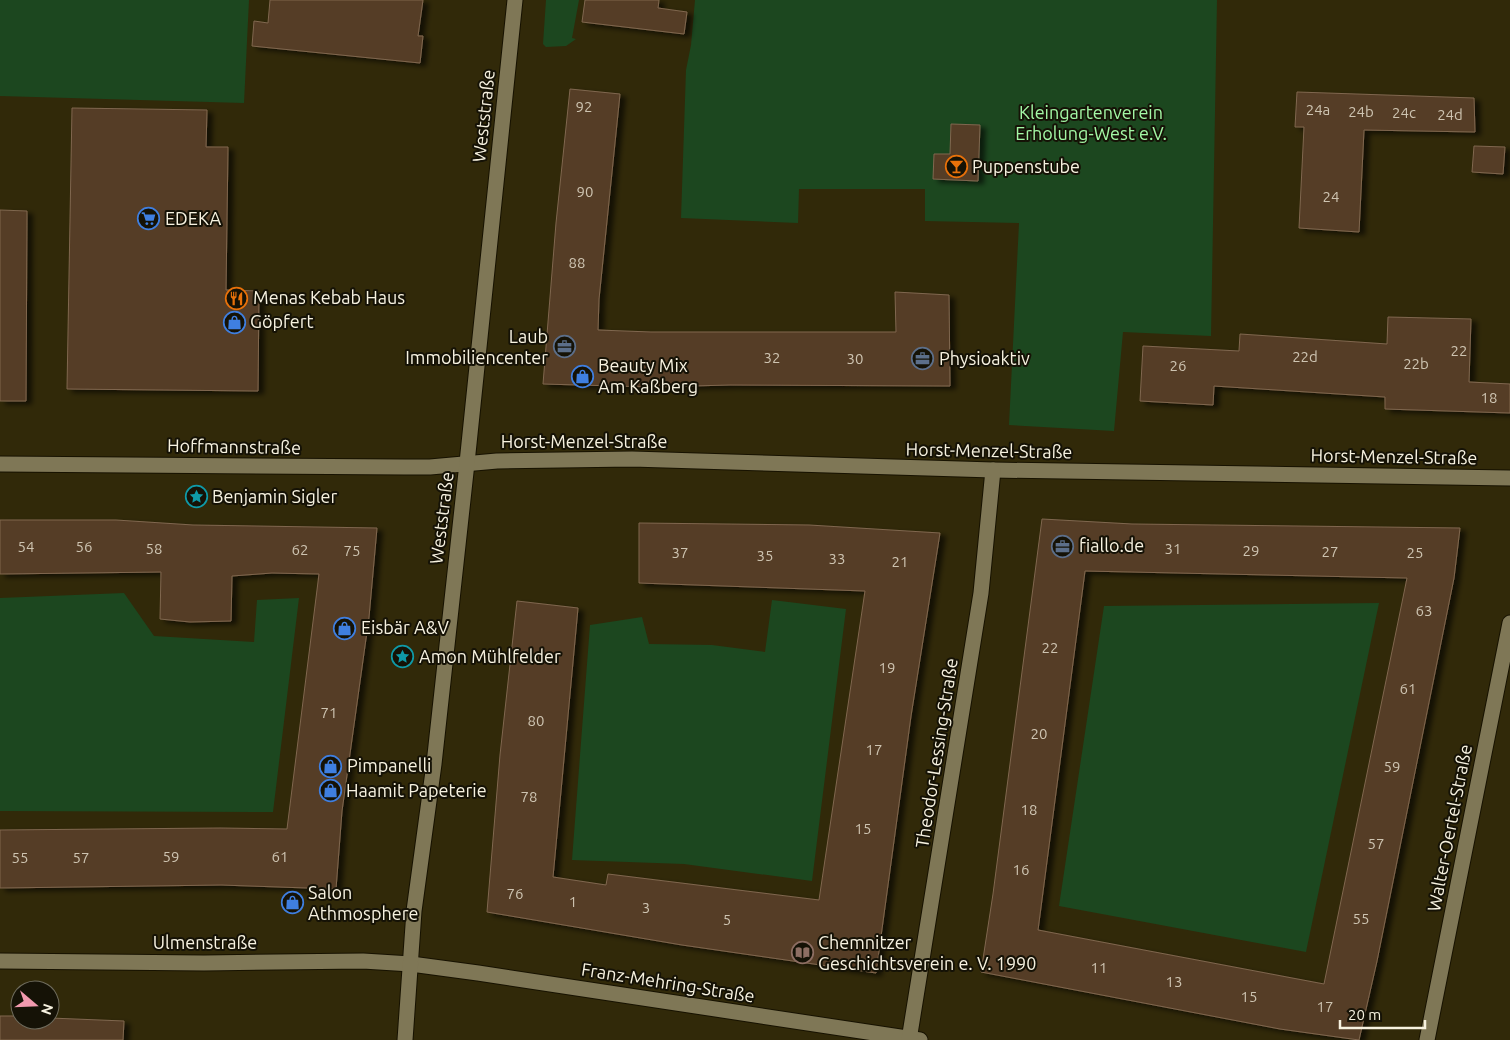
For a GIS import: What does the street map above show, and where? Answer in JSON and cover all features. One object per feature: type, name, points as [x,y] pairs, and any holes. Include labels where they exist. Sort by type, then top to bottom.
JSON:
[{"type":"street","name":"Weststraße","points":[[405,1040],[414,911],[434,764],[515,0]]},
{"type":"street","name":"Horst-Menzel-Straße","points":[[467,463],[632,459],[993,470],[1510,478]]},
{"type":"street","name":"Hoffmannstraße","points":[[0,464],[405,468],[467,463]]},
{"type":"street","name":"Theodor-Lessing-Straße","points":[[913,1039],[981,593],[993,470]]},
{"type":"street","name":"Walter-Oertel-Straße","points":[[1428,1040],[1510,623]]},
{"type":"street","name":"Ulmenstraße","points":[[0,961],[363,961],[411,964]]},
{"type":"street","name":"Franz-Mehring-Straße","points":[[411,964],[913,1039]]},
{"type":"green space","points":[[0,0],[249,0],[244,103],[0,96]]},
{"type":"green space","points":[[546,0],[579,0],[572,38],[576,39],[566,46],[546,47],[543,44]]},
{"type":"green space","name":"Kleingartenverein Erholung-West e.V.","points":[[695,0],[1217,0],[1211,336],[1123,332],[1114,431],[1009,425],[1019,223],[925,221],[925,189],[799,189],[798,223],[681,218],[686,70],[691,45]]},
{"type":"green space","points":[[124,593],[154,636],[254,642],[257,600],[299,598],[273,812],[0,811],[0,598]]},
{"type":"green space","points":[[772,600],[846,609],[812,881],[684,864],[572,860],[590,625],[642,617],[649,644],[712,645],[765,652]]},
{"type":"green space","points":[[1379,603],[1306,952],[1059,906],[1104,606]]},
{"type":"building","points":[[270,0],[423,0],[418,36],[423,36],[420,63],[252,46],[254,21],[268,23]]},
{"type":"building","points":[[585,0],[659,0],[658,8],[687,12],[684,34],[582,22]]},
{"type":"building","points":[[570,89],[620,94],[599,299],[598,330],[651,332],[896,332],[895,292],[949,295],[950,386],[730,385],[652,387],[543,384],[556,223]]},
{"type":"building","points":[[1297,92],[1474,98],[1475,132],[1364,130],[1359,232],[1299,228],[1304,127],[1295,127]]},
{"type":"building","name":"EDEKA","points":[[72,108],[207,110],[206,147],[228,147],[226,290],[259,291],[258,391],[67,389]]},
{"type":"building","name":"Puppenstube","points":[[951,124],[980,125],[978,181],[933,179],[934,154],[950,154]]},
{"type":"building","points":[[1474,146],[1505,147],[1503,174],[1472,172]]},
{"type":"building","points":[[0,210],[27,211],[26,401],[0,401]]},
{"type":"building","points":[[1388,317],[1471,319],[1469,382],[1510,384],[1510,413],[1385,409],[1385,397],[1214,386],[1213,405],[1140,401],[1143,346],[1239,351],[1240,334],[1387,344]]},
{"type":"building","points":[[1042,519],[1132,524],[1460,528],[1454,578],[1377,961],[1359,1040],[1280,1029],[981,972]],"holes":[[[1085,571],[1407,578],[1324,984],[1038,930]]]},
{"type":"building","points":[[0,520],[116,520],[193,525],[377,528],[369,617],[342,811],[336,889],[221,885],[0,888],[0,830],[287,829],[319,574],[272,573],[232,576],[231,621],[190,622],[160,619],[161,572],[0,574]]},
{"type":"building","points":[[639,523],[809,525],[940,533],[911,716],[876,973],[682,945],[487,912],[500,755],[517,601],[578,608],[553,877],[606,885],[608,874],[819,900],[865,591],[639,583]]},
{"type":"building","points":[[0,1016],[10,1016],[10,1030],[60,1030],[60,1018],[124,1021],[123,1040],[0,1040]]},
{"type":"place","name":"Puppenstube","points":[[956,167]]},
{"type":"place","name":"EDEKA","points":[[149,219]]},
{"type":"place","name":"Menas Kebab Haus","points":[[237,298]]},
{"type":"place","name":"Göpfert","points":[[234,322]]},
{"type":"place","name":"Laub Immobiliencenter","points":[[564,347]]},
{"type":"place","name":"Physioaktiv","points":[[923,359]]},
{"type":"place","name":"Beauty Mix Am Kaßberg","points":[[582,376]]},
{"type":"place","name":"Benjamin Sigler","points":[[196,497]]},
{"type":"place","name":"fiallo.de","points":[[1063,546]]},
{"type":"place","name":"Eisbär A&V","points":[[345,628]]},
{"type":"place","name":"Amon Mühlfelder","points":[[403,657]]},
{"type":"place","name":"Pimpanelli","points":[[331,766]]},
{"type":"place","name":"Haamit Papeterie","points":[[330,791]]},
{"type":"place","name":"Salon Athmosphere","points":[[292,903]]},
{"type":"place","name":"Chemnitzer Geschichtsverein e. V. 1990","points":[[802,953]]}]
